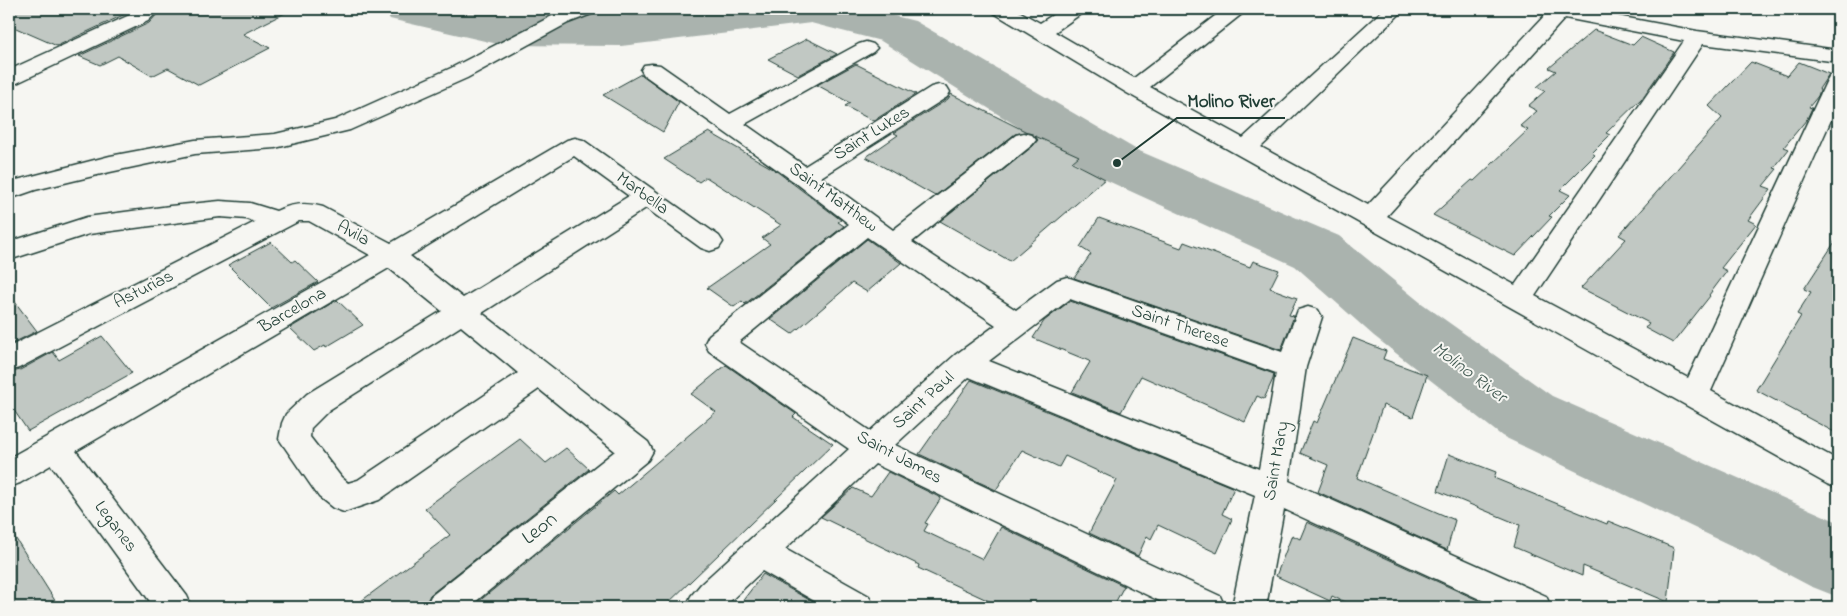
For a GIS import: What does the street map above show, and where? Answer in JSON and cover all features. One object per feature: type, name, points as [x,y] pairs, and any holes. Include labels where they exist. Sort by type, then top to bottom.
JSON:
[{"type":"street","points":[[9,78],[141,17],[150,9]]},
{"type":"street","points":[[9,191],[28,184],[110,164],[195,147],[275,141],[342,125],[459,73],[561,19],[586,9]]},
{"type":"street","points":[[1001,9],[1135,88],[1838,475]]},
{"type":"street","points":[[1040,32],[1075,9]]},
{"type":"street","points":[[1135,88],[1236,9]]},
{"type":"street","points":[[1245,149],[1394,9]]},
{"type":"street","points":[[1371,218],[1556,10],[1697,37],[1838,56]]},
{"type":"street","points":[[1519,300],[1697,37]]},
{"type":"street","points":[[729,124],[866,48]]},
{"type":"street","name":"Saint Matthew","points":[[652,70],[805,177],[866,224],[1016,324]]},
{"type":"street","points":[[1694,396],[1838,80]]},
{"type":"street","name":"Saint Lukes","points":[[805,177],[939,92]]},
{"type":"street","points":[[895,242],[1024,140]]},
{"type":"street","name":"Marbella","points":[[575,145],[710,242]]},
{"type":"street","name":"Barcelona","points":[[9,474],[391,255],[575,145]]},
{"type":"street","points":[[540,373],[368,490],[344,498],[330,487],[294,439],[297,423],[318,402],[465,312],[646,197]]},
{"type":"street","points":[[9,251],[87,226],[180,213],[220,209],[250,211],[278,221]]},
{"type":"street","name":"Avila","points":[[278,221],[295,212],[314,213],[391,255],[465,312],[637,451]]},
{"type":"street","name":"Asturias","points":[[9,360],[278,221]]},
{"type":"street","name":"Saint James","points":[[866,224],[719,343],[871,448],[1208,607]]},
{"type":"street","name":"Saint Paul","points":[[703,607],[713,595],[871,448],[965,364],[1067,287]]},
{"type":"street","name":"Saint Therese","points":[[1067,287],[1292,367]]},
{"type":"street","name":"Saint Mary","points":[[1250,607],[1292,367],[1308,316]]},
{"type":"street","points":[[965,364],[1272,488],[1534,607]]},
{"type":"street","name":"Leganes","points":[[55,447],[175,607]]},
{"type":"street","name":"Leon","points":[[443,607],[637,451]]},
{"type":"street","points":[[760,552],[857,607]]},
{"type":"building","points":[[9,9],[136,9],[57,46],[9,25]]},
{"type":"building","points":[[162,9],[293,9],[243,34],[270,48],[199,85],[168,68],[152,76],[118,56],[100,65],[79,56],[149,23]]},
{"type":"building","points":[[1594,30],[1633,45],[1641,37],[1674,52],[1643,97],[1606,133],[1610,135],[1592,153],[1595,155],[1560,190],[1570,195],[1549,216],[1552,217],[1515,256],[1433,215],[1472,180],[1474,181],[1528,130],[1520,126],[1537,111],[1528,106],[1545,91],[1537,87],[1556,71],[1549,68]]},
{"type":"building","points":[[807,39],[837,54],[798,75],[768,59]]},
{"type":"building","points":[[1751,62],[1787,76],[1799,62],[1829,74],[1819,89],[1818,96],[1809,107],[1812,108],[1807,119],[1784,147],[1789,149],[1774,168],[1777,169],[1763,186],[1771,189],[1748,220],[1756,224],[1721,268],[1727,271],[1673,343],[1645,328],[1649,323],[1581,288],[1626,239],[1619,235],[1722,118],[1709,106]]},
{"type":"building","points":[[856,64],[916,94],[873,121],[845,106],[850,103],[817,85]]},
{"type":"building","points":[[641,74],[679,102],[663,132],[603,95]]},
{"type":"building","points":[[951,94],[1027,132],[1015,134],[935,196],[866,157],[898,135],[894,133],[948,99]]},
{"type":"building","points":[[709,132],[775,170],[841,220],[838,222],[844,226],[745,304],[742,301],[734,307],[707,288],[770,244],[762,238],[781,225],[706,177],[699,182],[664,159]]},
{"type":"building","points":[[1035,136],[1079,156],[1072,162],[1105,179],[1010,261],[940,221],[1033,146],[1038,140]]},
{"type":"building","points":[[1099,218],[1181,248],[1184,242],[1250,267],[1253,261],[1279,270],[1270,288],[1297,298],[1289,315],[1294,316],[1281,350],[1074,278],[1091,254],[1080,247]]},
{"type":"building","points":[[1838,237],[1838,434],[1756,390],[1801,316],[1797,314],[1811,292],[1804,289]]},
{"type":"building","points":[[867,239],[901,263],[867,292],[852,283],[792,334],[770,319]]},
{"type":"building","points":[[271,242],[292,262],[295,260],[318,282],[271,308],[228,265]]},
{"type":"building","points":[[9,294],[37,331],[9,345]]},
{"type":"building","points":[[337,300],[363,325],[326,347],[325,345],[314,351],[290,328]]},
{"type":"building","points":[[1070,301],[1274,374],[1273,379],[1264,399],[1257,396],[1245,422],[1141,376],[1121,412],[1072,392],[1089,361],[1033,338],[1044,321]]},
{"type":"building","points":[[102,336],[132,373],[28,431],[9,403],[9,373],[20,370],[53,352],[59,360]]},
{"type":"building","points":[[1353,338],[1386,351],[1383,359],[1427,375],[1413,417],[1383,405],[1357,478],[1455,520],[1447,550],[1318,492],[1328,465],[1300,453],[1313,421],[1317,423]]},
{"type":"building","points":[[726,365],[796,414],[793,417],[833,444],[664,607],[472,607],[614,491],[618,495],[716,412],[691,394]]},
{"type":"building","points":[[971,380],[1234,488],[1222,514],[1232,519],[1217,553],[1158,525],[1151,539],[1147,536],[1138,556],[1089,533],[1117,480],[1065,456],[1059,467],[1022,450],[996,490],[919,454]]},
{"type":"building","points":[[520,439],[546,463],[566,448],[589,469],[430,595],[424,607],[353,607],[450,535],[425,508]]},
{"type":"building","points":[[1449,454],[1496,472],[1494,478],[1607,524],[1608,521],[1674,548],[1668,602],[1583,566],[1582,576],[1514,547],[1520,525],[1438,491]]},
{"type":"building","points":[[888,472],[941,498],[925,523],[928,524],[924,531],[983,559],[1001,527],[1124,586],[1113,607],[1002,607],[918,568],[919,565],[821,517],[853,488],[871,496]]},
{"type":"building","points":[[1307,522],[1493,607],[1355,607],[1332,596],[1330,601],[1276,576],[1292,535],[1300,539]]},
{"type":"building","points":[[9,528],[42,580],[59,607],[9,607]]},
{"type":"building","points":[[763,574],[822,607],[738,607]]},
{"type":"waterway","name":"Molino River","points":[[407,9],[502,30],[621,31],[811,9],[898,31],[1117,163],[1317,251],[1397,319],[1527,416],[1779,531],[1838,561]]},
{"type":"place","name":"Molino River","points":[[1117,163]]}]
